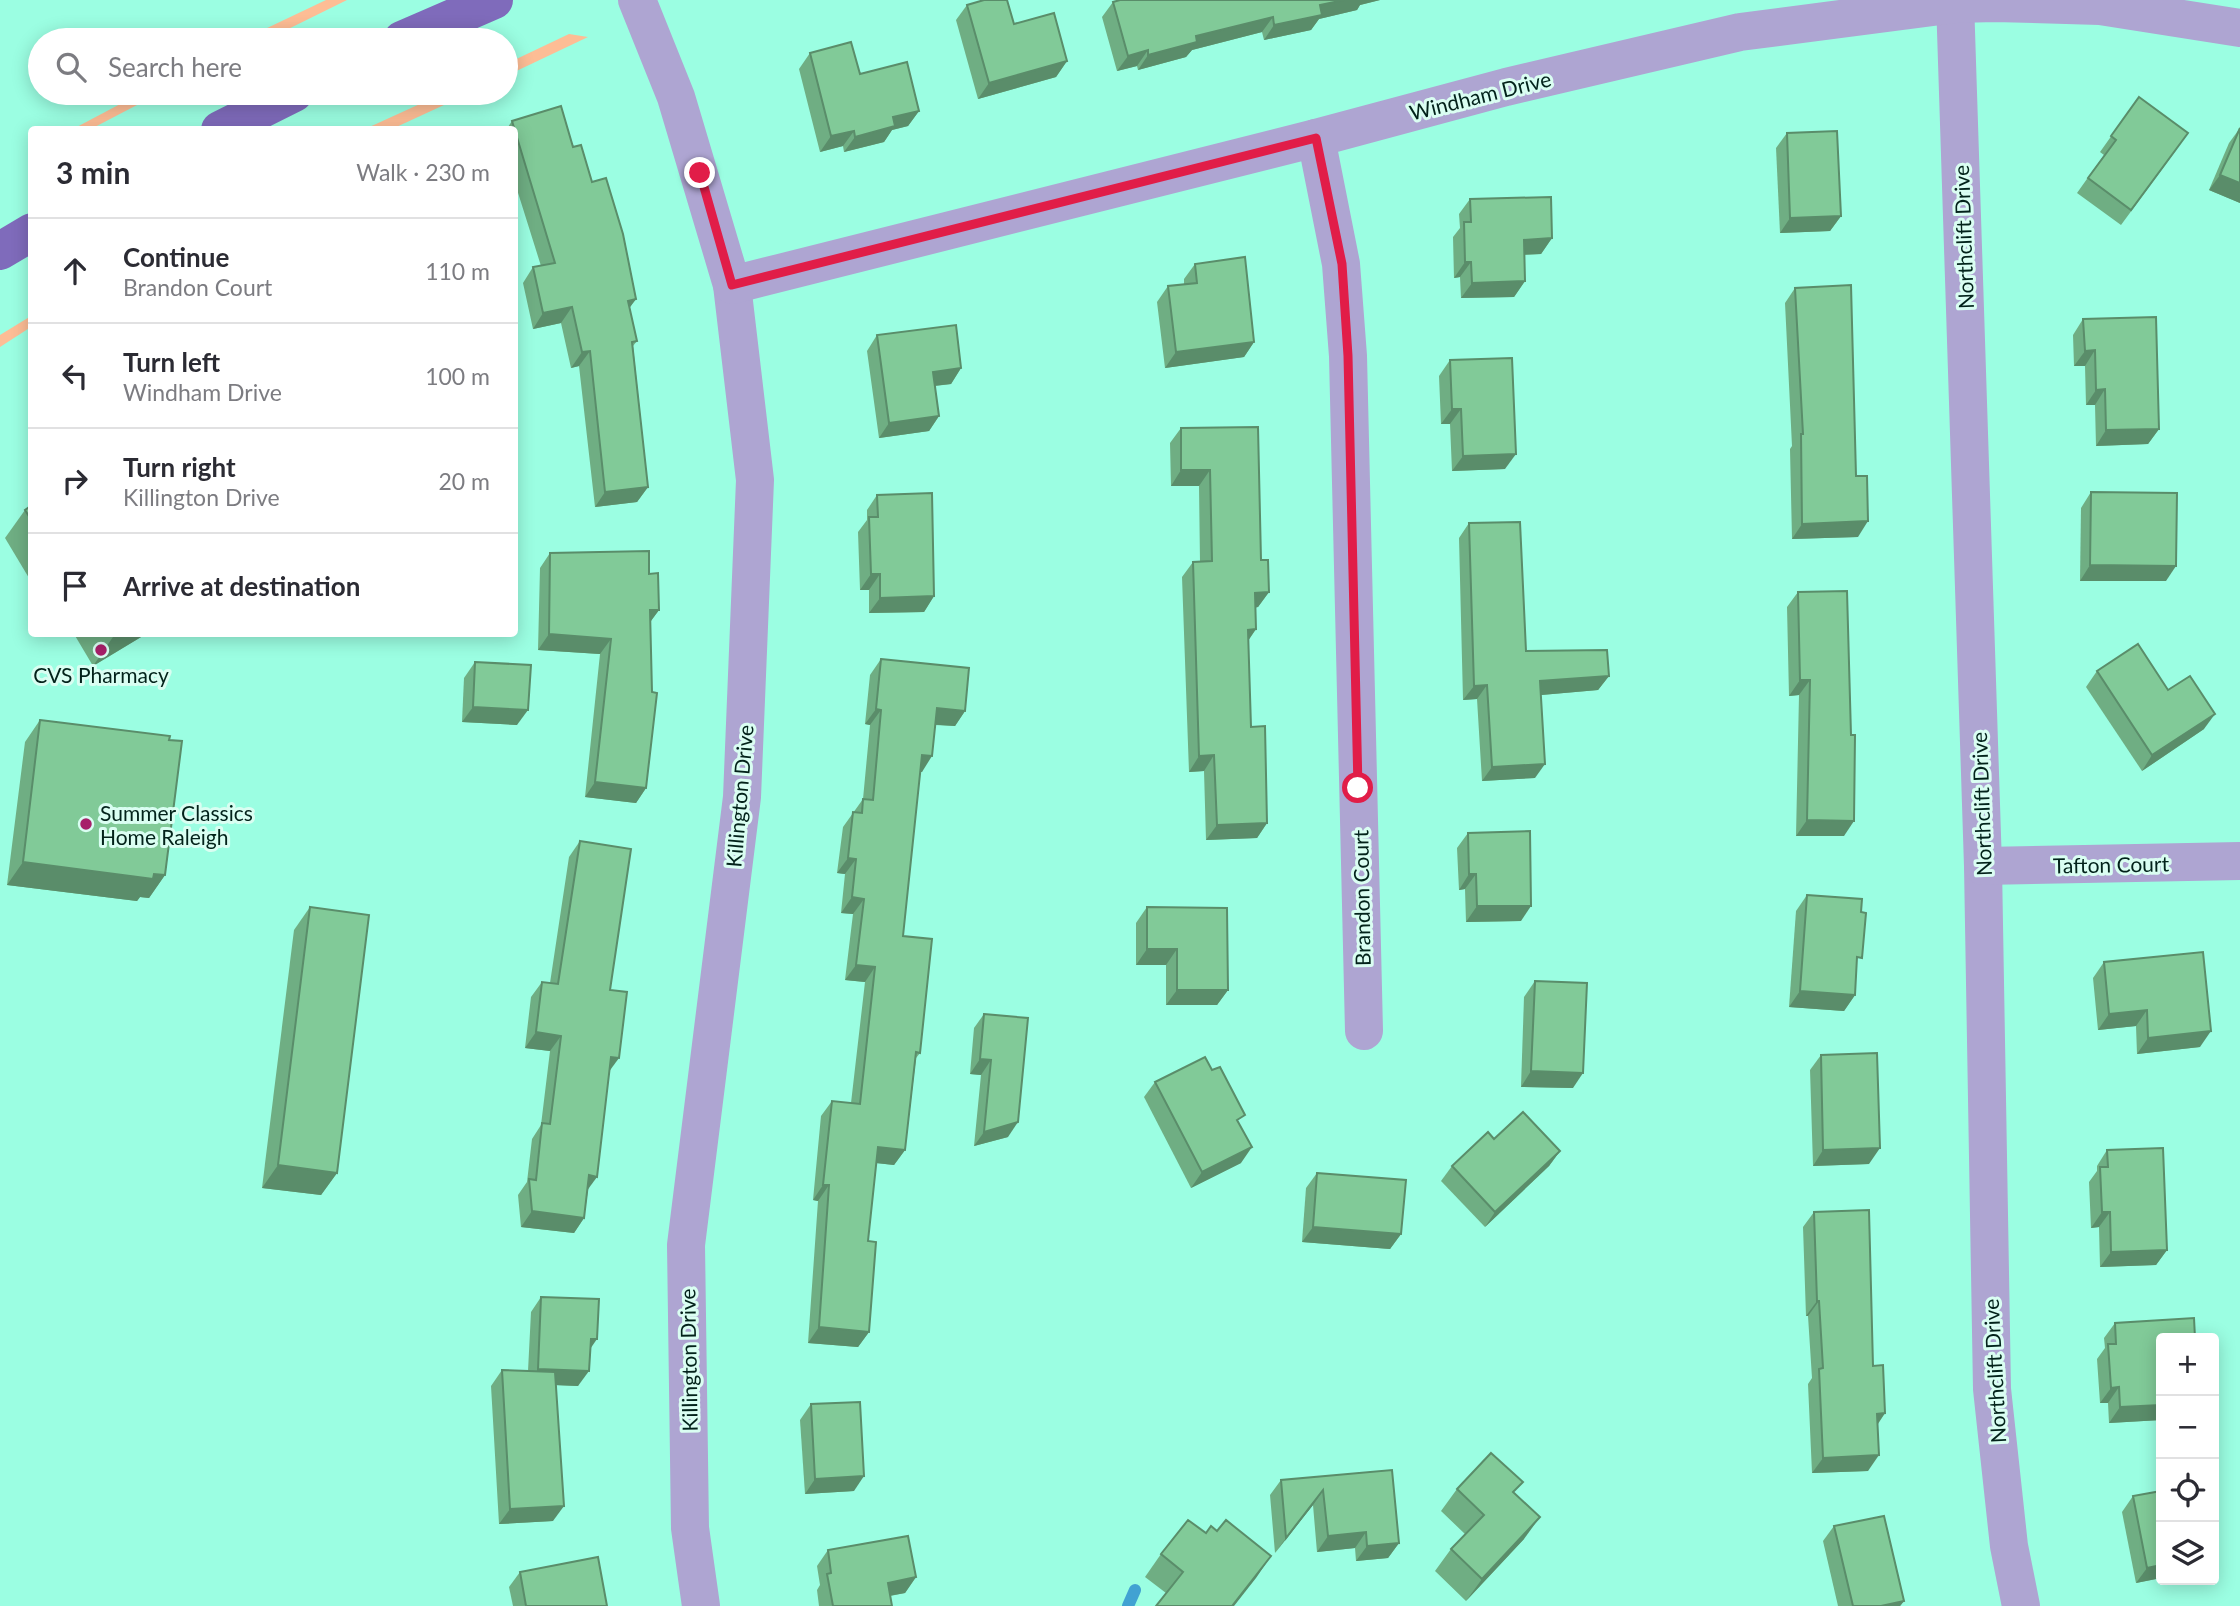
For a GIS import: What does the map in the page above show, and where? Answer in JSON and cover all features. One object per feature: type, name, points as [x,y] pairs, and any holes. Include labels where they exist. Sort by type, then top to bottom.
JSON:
[{"type":"main road","points":[[430,28],[494,0]]},
{"type":"main road","points":[[228,126],[269,105]]},
{"type":"main road","points":[[0,251],[28,234]]},
{"type":"street","name":"Killington Drive","points":[[637,0],[677,97],[732,285],[755,480],[742,797],[686,1245],[690,1528],[701,1606]]},
{"type":"street","name":"Windham Drive","points":[[732,285],[1316,138],[1506,87],[1740,32],[1956,2],[2100,6],[2240,28]]},
{"type":"street","name":"Northclift Drive","points":[[1956,2],[1983,866],[1992,1389],[2009,1546],[2021,1606]]},
{"type":"street","name":"Brandon Court","points":[[1316,138],[1342,264],[1348,356],[1364,1031]]},
{"type":"street","name":"Tafton Court","points":[[1983,866],[2240,861]]},
{"type":"shaded area","points":[[326,0],[347,0],[290,28],[267,28]]},
{"type":"shaded area","points":[[569,34],[588,37],[518,70],[518,58]]},
{"type":"shaded area","points":[[118,105],[137,105],[97,126],[79,126]]},
{"type":"shaded area","points":[[418,105],[444,105],[398,126],[372,126]]},
{"type":"shaded area","points":[[28,318],[28,329],[0,347],[0,335]]},
{"type":"building","points":[[984,0],[1007,0],[1014,24],[1054,13],[1067,61],[989,83],[967,5]]},
{"type":"building","points":[[1344,0],[1320,5],[1322,15],[1274,25],[1273,17],[1196,36],[1197,42],[1148,55],[1148,50],[1128,56],[1113,2]]},
{"type":"building","points":[[851,42],[860,74],[907,62],[919,111],[893,117],[895,126],[855,137],[854,131],[831,136],[810,53]]},
{"type":"building","points":[[2139,97],[2188,133],[2131,210],[2088,178],[2116,140],[2111,136]]},
{"type":"building","points":[[561,106],[573,147],[581,145],[592,182],[606,178],[623,234],[636,299],[628,301],[637,341],[632,342],[648,487],[605,492],[590,351],[582,352],[572,307],[543,313],[533,267],[555,263],[518,141],[518,126],[514,126],[512,121]]},
{"type":"building","points":[[2240,128],[2240,183],[2220,175]]},
{"type":"building","points":[[1837,131],[1841,216],[1790,218],[1787,133]]},
{"type":"building","points":[[1551,197],[1552,238],[1524,240],[1525,281],[1472,283],[1471,262],[1465,262],[1464,222],[1471,222],[1470,199]]},
{"type":"building","points":[[1245,257],[1254,342],[1176,352],[1168,286],[1197,283],[1195,264]]},
{"type":"building","points":[[1851,285],[1856,476],[1867,476],[1868,521],[1802,524],[1803,434],[1795,288]]},
{"type":"building","points":[[2156,317],[2159,429],[2106,430],[2105,389],[2096,390],[2095,350],[2085,351],[2083,319]]},
{"type":"building","points":[[956,325],[961,368],[933,372],[939,416],[889,423],[877,335]]},
{"type":"building","points":[[1512,358],[1516,454],[1463,456],[1461,409],[1452,409],[1450,360]]},
{"type":"building","points":[[1258,427],[1261,560],[1268,560],[1269,592],[1255,593],[1256,629],[1248,630],[1251,727],[1265,726],[1267,823],[1217,825],[1214,755],[1199,756],[1193,562],[1212,561],[1210,470],[1181,470],[1181,428]]},
{"type":"building","points":[[2091,492],[2177,493],[2176,566],[2090,565]]},
{"type":"building","points":[[932,493],[934,596],[880,598],[880,574],[871,574],[869,517],[878,517],[877,495]]},
{"type":"building","points":[[1520,522],[1526,651],[1607,650],[1609,676],[1540,681],[1545,764],[1492,767],[1487,685],[1474,686],[1469,523]]},
{"type":"building","points":[[649,551],[649,574],[658,573],[659,610],[650,610],[652,692],[657,693],[646,788],[595,782],[611,639],[549,634],[550,553]]},
{"type":"building","points":[[1847,591],[1851,735],[1855,735],[1854,821],[1807,820],[1810,680],[1800,680],[1798,592]]},
{"type":"building","points":[[2138,644],[2168,690],[2190,676],[2215,714],[2152,755],[2097,671]]},
{"type":"building","points":[[881,659],[969,668],[965,711],[937,708],[932,756],[922,755],[903,936],[932,939],[920,1053],[916,1052],[905,1150],[878,1147],[868,1241],[876,1242],[869,1332],[819,1327],[829,1185],[823,1185],[832,1101],[860,1104],[875,967],[856,965],[864,899],[852,897],[856,859],[848,858],[853,812],[862,813],[863,799],[873,800],[881,710],[876,709]]},
{"type":"building","points":[[475,662],[531,665],[528,710],[473,707]]},
{"type":"building","name":"Summer Classics Home Raleigh","points":[[40,720],[170,736],[169,740],[182,741],[165,875],[154,874],[153,879],[23,862]]},
{"type":"building","points":[[1530,831],[1531,906],[1477,906],[1476,874],[1469,874],[1468,833]]},
{"type":"building","points":[[580,841],[631,849],[610,990],[627,992],[619,1058],[611,1057],[597,1177],[589,1175],[584,1218],[532,1211],[529,1179],[536,1180],[542,1123],[550,1124],[561,1036],[536,1032],[542,982],[558,984]]},
{"type":"building","points":[[1807,895],[1862,899],[1861,912],[1866,913],[1862,958],[1857,957],[1855,995],[1800,991]]},
{"type":"building","points":[[310,907],[369,915],[337,1173],[278,1165]]},
{"type":"building","points":[[1147,907],[1227,908],[1228,990],[1177,990],[1177,949],[1147,949]]},
{"type":"building","points":[[2203,952],[2211,1031],[2148,1038],[2147,1010],[2109,1014],[2104,962]]},
{"type":"building","points":[[1535,981],[1587,983],[1583,1073],[1531,1071]]},
{"type":"building","points":[[984,1014],[1028,1018],[1018,1122],[984,1132],[991,1060],[980,1059]]},
{"type":"building","points":[[1877,1053],[1880,1148],[1823,1150],[1821,1055]]},
{"type":"building","points":[[1205,1057],[1212,1070],[1220,1067],[1245,1115],[1237,1120],[1252,1147],[1202,1172],[1155,1082]]},
{"type":"building","points":[[1523,1112],[1560,1151],[1495,1212],[1452,1166],[1488,1132],[1494,1139]]},
{"type":"building","points":[[2163,1148],[2167,1250],[2111,1252],[2110,1212],[2102,1212],[2100,1167],[2108,1167],[2107,1150]]},
{"type":"building","points":[[1317,1173],[1406,1180],[1401,1234],[1313,1227]]},
{"type":"building","points":[[1869,1210],[1873,1366],[1883,1365],[1885,1413],[1877,1414],[1879,1455],[1823,1458],[1819,1369],[1823,1368],[1817,1301],[1814,1212]]},
{"type":"building","points":[[541,1297],[599,1299],[597,1339],[591,1339],[589,1371],[538,1369]]},
{"type":"building","points":[[2194,1318],[2195,1333],[2156,1333],[2156,1405],[2120,1407],[2119,1387],[2111,1388],[2108,1344],[2116,1344],[2115,1323]]},
{"type":"building","points":[[502,1370],[555,1372],[564,1506],[510,1509]]},
{"type":"building","points":[[860,1402],[864,1476],[815,1479],[811,1404]]},
{"type":"building","points":[[1491,1453],[1523,1482],[1513,1492],[1540,1517],[1482,1579],[1451,1549],[1484,1515],[1457,1489]]},
{"type":"building","points":[[1392,1470],[1399,1543],[1367,1546],[1366,1532],[1328,1536],[1323,1490],[1286,1538],[1281,1480]]},
{"type":"building","points":[[2156,1492],[2156,1566],[2147,1568],[2133,1496]]},
{"type":"building","points":[[1884,1516],[1904,1601],[1881,1606],[1853,1606],[1834,1526]]},
{"type":"building","points":[[1188,1520],[1206,1533],[1211,1526],[1217,1531],[1226,1520],[1271,1556],[1232,1606],[1156,1606],[1183,1572],[1161,1554]]},
{"type":"building","points":[[908,1536],[916,1577],[888,1583],[892,1606],[833,1606],[827,1574],[831,1573],[828,1550]]},
{"type":"building","points":[[598,1557],[607,1606],[526,1606],[520,1572]]},
{"type":"waterway","points":[[1128,1606],[1135,1590]]},
{"type":"place","name":"CVS Pharmacy","points":[[101,650]]},
{"type":"place","name":"Summer Classics Home Raleigh","points":[[86,824]]},
{"type":"route","points":[[700,173],[732,285],[1316,138],[1342,264],[1348,356],[1358,788]]}]
